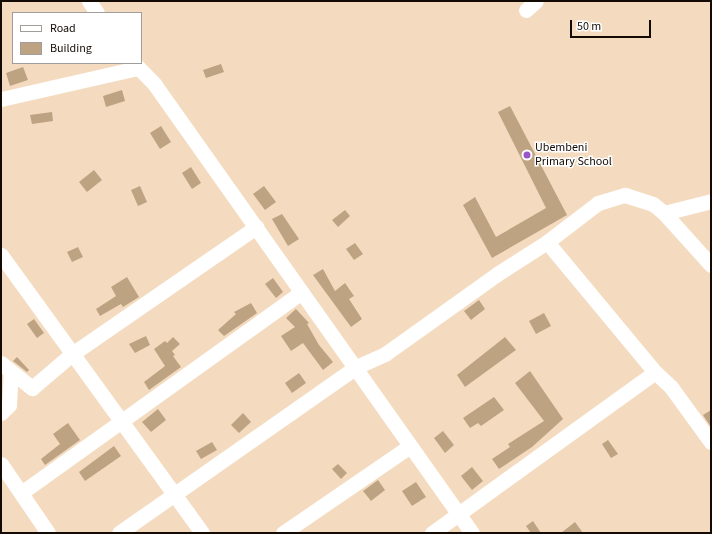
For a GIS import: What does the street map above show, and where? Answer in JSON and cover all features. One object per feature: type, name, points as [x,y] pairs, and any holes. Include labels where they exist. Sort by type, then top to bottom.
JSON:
[{"type":"street","points":[[89,1],[97,12]]},
{"type":"street","points":[[1,99],[136,66],[155,85],[356,367],[457,514],[472,533]]},
{"type":"street","points":[[119,533],[356,367],[385,354],[497,274],[547,242],[598,203],[610,198],[625,195],[636,197],[653,204],[664,213],[711,265]]},
{"type":"street","points":[[664,213],[711,201]]},
{"type":"street","points":[[5,409],[72,354],[256,227]]},
{"type":"street","points":[[547,242],[655,372],[671,387],[711,442]]},
{"type":"street","points":[[1,255],[173,495],[202,533]]},
{"type":"street","points":[[21,493],[122,423],[302,292]]},
{"type":"street","points":[[6,367],[32,388]]},
{"type":"street","points":[[5,409],[6,367]]},
{"type":"street","points":[[432,533],[655,372]]},
{"type":"street","points":[[283,533],[410,446]]},
{"type":"street","points":[[1,464],[48,533]]},
{"type":"building","points":[[221,64],[224,72],[206,78],[203,70]]},
{"type":"building","points":[[23,67],[28,80],[10,86],[6,73]]},
{"type":"building","points":[[122,90],[125,101],[106,107],[103,96]]},
{"type":"building","name":"Ubembeni Primary School","points":[[510,106],[567,215],[492,258],[463,205],[475,197],[496,237],[546,208],[498,112]]},
{"type":"building","points":[[52,112],[53,121],[32,124],[30,115]]},
{"type":"building","points":[[161,126],[171,142],[160,149],[150,133]]},
{"type":"building","points":[[191,167],[201,183],[192,189],[182,173]]},
{"type":"building","points":[[94,170],[102,180],[87,192],[79,182]]},
{"type":"building","points":[[140,186],[147,202],[138,206],[131,190]]},
{"type":"building","points":[[264,186],[276,202],[265,210],[253,194]]},
{"type":"building","points":[[345,210],[350,216],[338,227],[332,220]]},
{"type":"building","points":[[282,214],[299,239],[288,246],[272,219]]},
{"type":"building","points":[[355,243],[363,254],[354,260],[346,249]]},
{"type":"building","points":[[78,247],[83,257],[72,262],[67,252]]},
{"type":"building","points":[[323,269],[335,291],[345,283],[354,296],[349,299],[362,319],[351,327],[313,275]]},
{"type":"building","points":[[127,277],[139,297],[123,307],[121,304],[100,316],[96,309],[116,296],[111,287]]},
{"type":"building","points":[[273,278],[283,292],[276,298],[265,284]]},
{"type":"building","points":[[479,300],[485,309],[471,320],[464,311]]},
{"type":"building","points":[[251,303],[257,313],[224,336],[218,330],[236,314],[234,312]]},
{"type":"building","points":[[296,309],[309,323],[307,324],[319,345],[333,362],[323,370],[303,343],[291,351],[281,336],[295,327],[286,318]]},
{"type":"building","points":[[544,313],[551,326],[536,334],[529,321]]},
{"type":"building","points":[[34,319],[44,333],[37,338],[27,324]]},
{"type":"building","points":[[146,336],[150,345],[135,353],[129,344]]},
{"type":"building","points":[[173,337],[180,344],[172,351],[175,355],[173,356],[181,367],[149,390],[144,382],[165,366],[154,349],[165,341],[167,343]]},
{"type":"building","points":[[505,337],[516,350],[465,387],[457,375]]},
{"type":"building","points":[[17,357],[29,370],[27,372],[13,361]]},
{"type":"building","points":[[530,371],[563,419],[532,447],[499,469],[492,459],[510,447],[508,444],[544,421],[515,383]]},
{"type":"building","points":[[299,373],[306,383],[292,393],[285,383]]},
{"type":"building","points":[[494,397],[504,410],[481,426],[478,423],[470,428],[463,418]]},
{"type":"building","points":[[158,409],[166,420],[151,432],[142,422]]},
{"type":"building","points":[[711,410],[711,427],[703,415]]},
{"type":"building","points":[[243,413],[251,422],[239,433],[231,425]]},
{"type":"building","points":[[68,423],[80,440],[45,465],[41,459],[60,444],[53,434]]},
{"type":"building","points":[[443,431],[454,445],[445,453],[434,438]]},
{"type":"building","points":[[608,440],[618,454],[611,458],[602,444]]},
{"type":"building","points":[[212,442],[217,450],[201,459],[196,451]]},
{"type":"building","points":[[114,446],[121,456],[85,481],[79,472]]},
{"type":"building","points":[[338,464],[347,473],[341,479],[332,469]]},
{"type":"building","points":[[472,467],[483,481],[472,490],[461,476]]},
{"type":"building","points":[[378,480],[385,490],[371,501],[363,491]]},
{"type":"building","points":[[416,482],[426,497],[412,506],[402,491]]},
{"type":"building","points":[[533,521],[541,533],[531,533],[526,526]]},
{"type":"building","points":[[575,522],[583,533],[561,533]]},
{"type":"place","name":"Ubembeni Primary School","points":[[527,155]]}]
